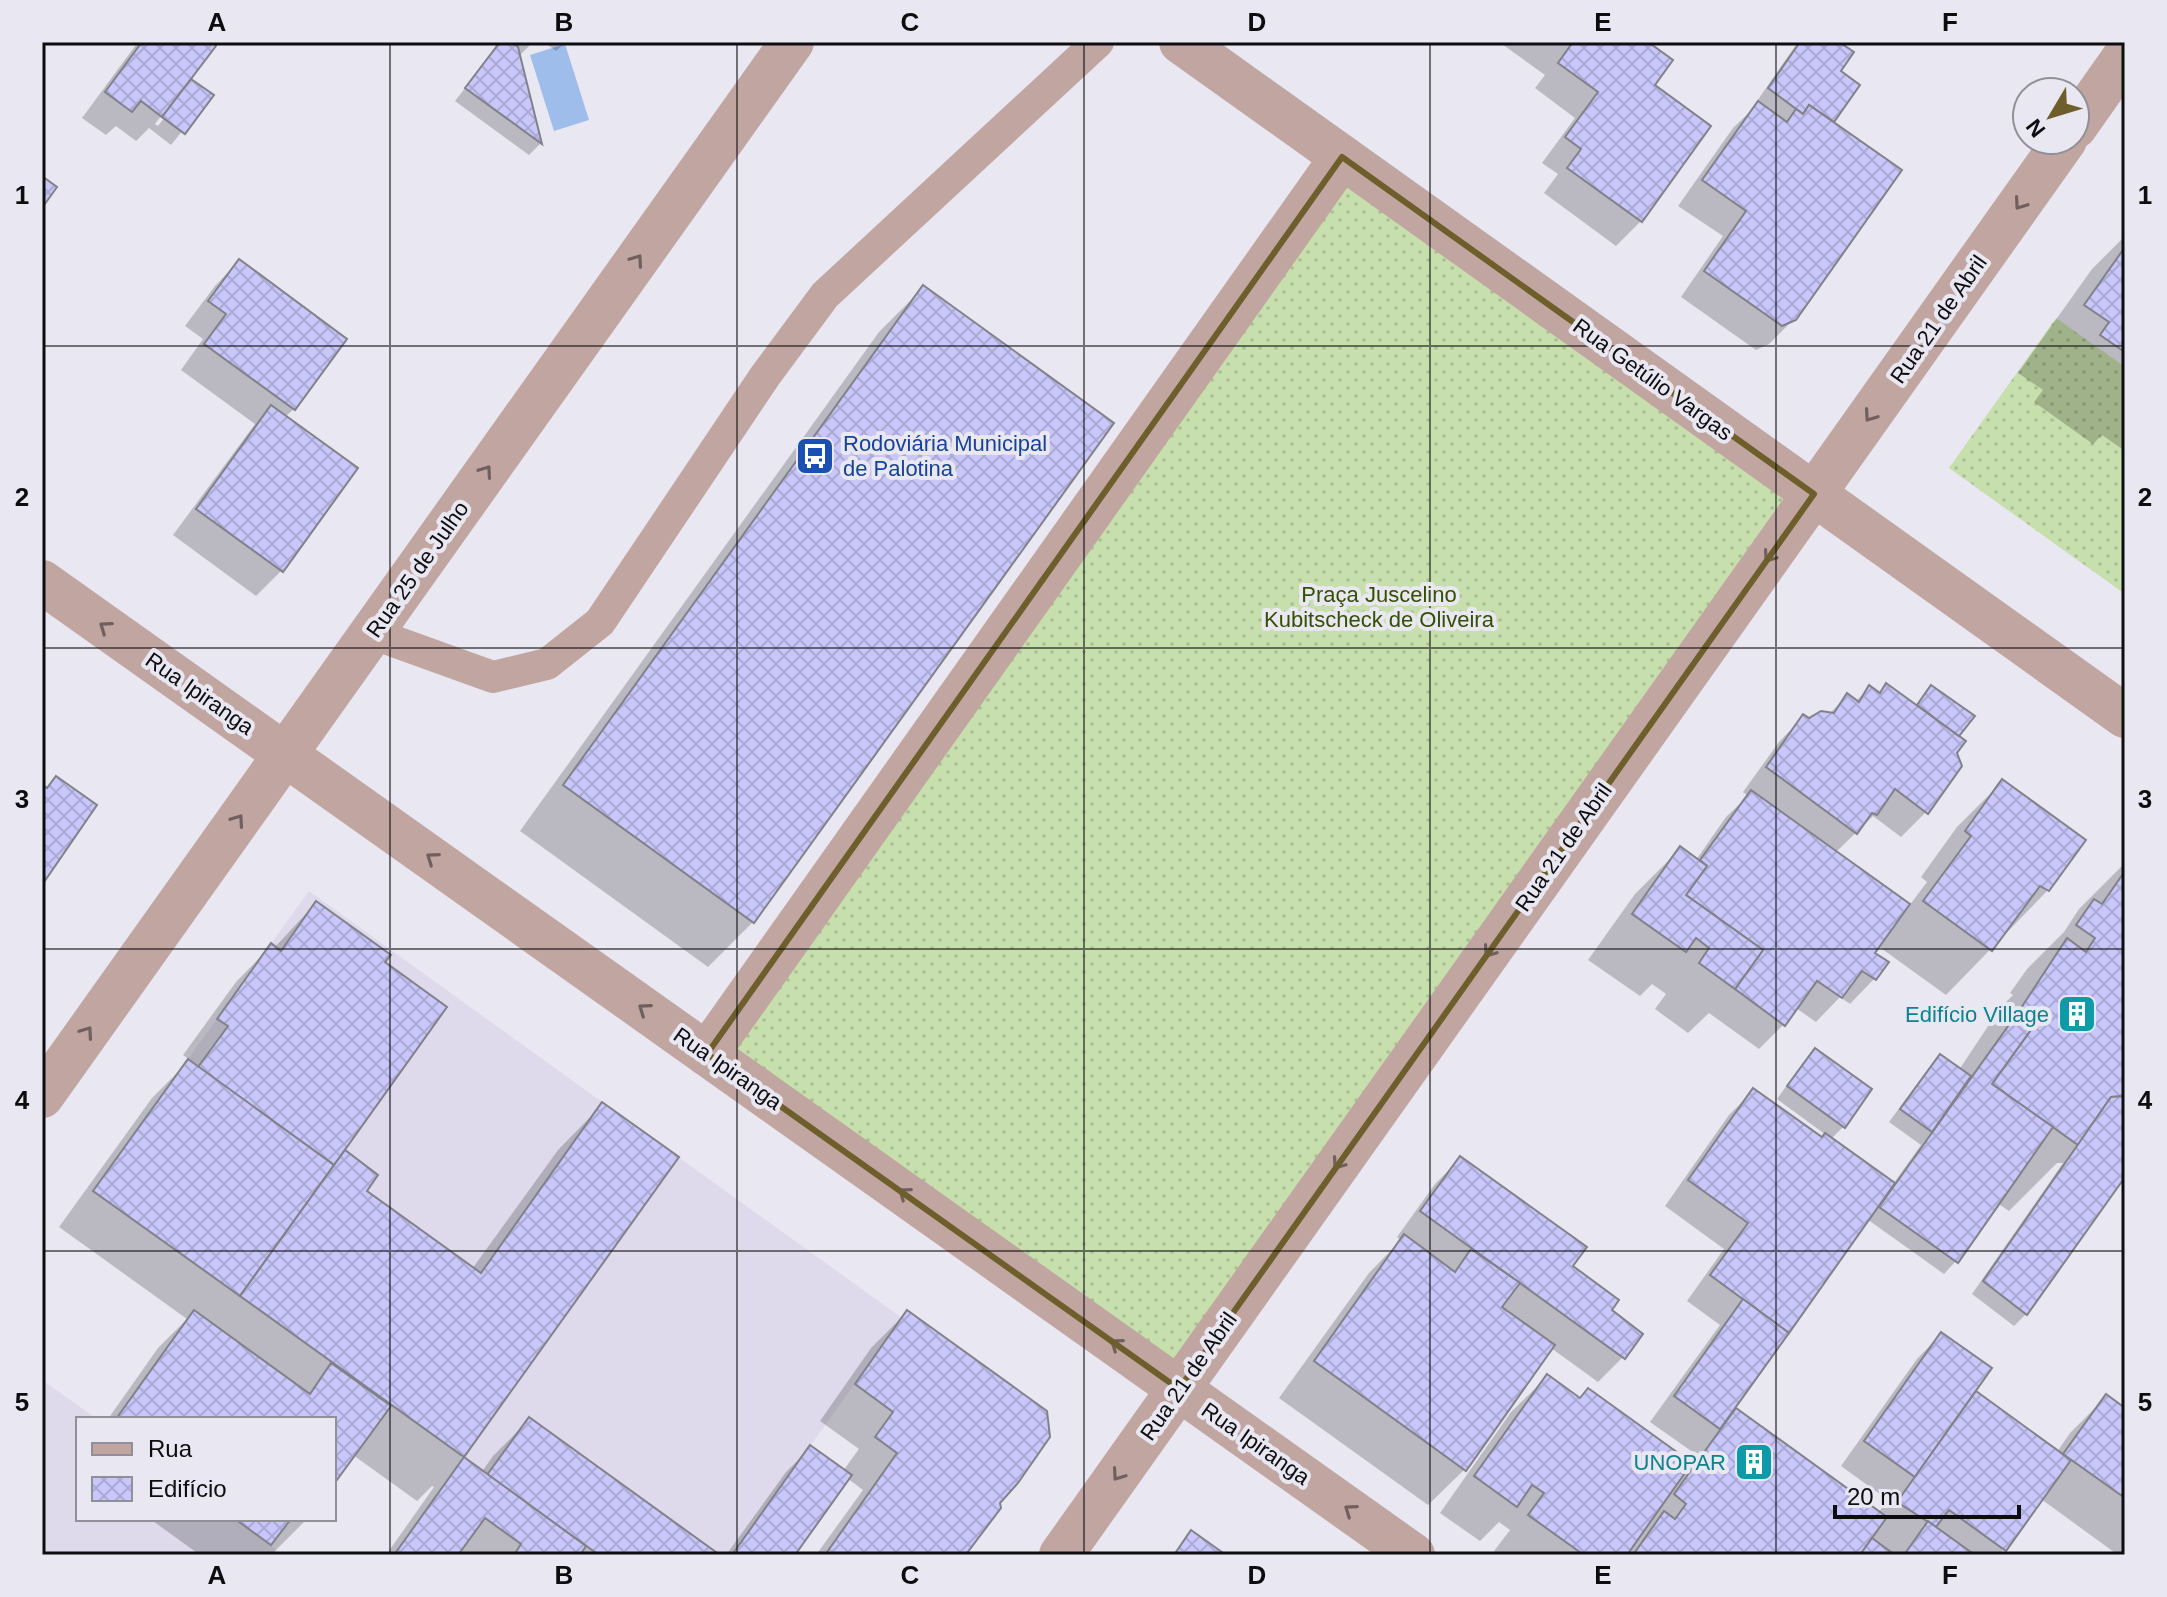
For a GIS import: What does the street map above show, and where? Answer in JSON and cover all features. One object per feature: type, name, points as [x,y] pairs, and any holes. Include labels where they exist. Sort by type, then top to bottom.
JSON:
[{"type":"street","name":"Rua 25 de Julho","points":[[42,1096],[792,42]]},
{"type":"street","name":"Rua Getúlio Vargas","points":[[1181,42],[2125,716]]},
{"type":"street","points":[[2091,104],[2125,56]]},
{"type":"street","name":"Rua 21 de Abril","points":[[1061,1555],[2054,156]]},
{"type":"street","points":[[707,1054],[1342,157]]},
{"type":"street","name":"Rua Ipiranga","points":[[42,582],[1413,1555]]},
{"type":"lane","points":[[371,633],[493,677],[547,664],[600,622],[765,376],[825,295],[1098,42]]},
{"type":"highlighted area","points":[[1342,157],[1814,494],[1179,1389],[707,1054]]},
{"type":"shaded area","points":[[309,891],[902,1318],[732,1555],[599,1555],[93,1191]]},
{"type":"shaded area","points":[[42,1380],[94,1417],[76,1417],[76,1521],[238,1521],[283,1555],[42,1555]]},
{"type":"green space","name":"Praça Juscelino Kubitscheck de Oliveira","points":[[1342,157],[1814,494],[1179,1389],[707,1054]]},
{"type":"green space","points":[[2056,318],[2125,367],[2125,594],[1949,468]]},
{"type":"water","points":[[565,44],[589,120],[554,131],[530,55]]},
{"type":"building","points":[[142,42],[211,42],[216,46],[162,117],[141,101],[132,112],[105,92]]},
{"type":"building","points":[[500,42],[511,42],[518,47],[542,144],[465,88]]},
{"type":"building","points":[[1573,42],[1648,42],[1673,60],[1655,85],[1711,126],[1642,222],[1567,168],[1581,149],[1565,137],[1598,92],[1558,63]]},
{"type":"building","points":[[1800,42],[1839,42],[1854,52],[1841,71],[1860,85],[1834,122],[1809,105],[1803,114],[1768,88]]},
{"type":"building","points":[[191,79],[214,95],[185,134],[162,117]]},
{"type":"building","points":[[1758,101],[1787,122],[1796,109],[1803,114],[1809,105],[1902,170],[1796,320],[1782,326],[1704,271],[1746,211],[1702,180]]},
{"type":"building","points":[[42,176],[57,187],[42,208]]},
{"type":"building","points":[[2125,247],[2125,352],[2100,335],[2109,322],[2084,305]]},
{"type":"building","points":[[239,259],[347,339],[295,410],[204,344],[226,314],[208,301]]},
{"type":"building","points":[[923,285],[1114,423],[754,923],[563,785]]},
{"type":"building","points":[[271,405],[358,468],[283,572],[196,509]]},
{"type":"building","points":[[1886,683],[1966,741],[1957,753],[1962,766],[1928,814],[1895,789],[1877,815],[1872,813],[1857,834],[1766,767],[1803,714],[1809,718],[1821,711],[1834,713],[1847,693],[1859,702],[1869,685],[1880,693]]},
{"type":"building","points":[[1931,685],[1975,716],[1959,736],[1917,705]]},
{"type":"building","points":[[56,776],[97,805],[42,885],[42,784],[47,788]]},
{"type":"building","points":[[2002,779],[2086,840],[2049,891],[2040,886],[1992,951],[1923,901],[1971,836],[1965,831]]},
{"type":"building","points":[[1751,790],[1910,904],[1875,953],[1889,962],[1876,980],[1862,971],[1842,998],[1817,981],[1785,1026],[1735,989],[1763,950],[1686,895],[1707,866],[1700,860]]},
{"type":"building","points":[[1680,846],[1707,866],[1686,895],[1763,950],[1735,989],[1699,963],[1709,948],[1696,938],[1686,952],[1632,914]]},
{"type":"building","name":"Edifício Village","points":[[2125,871],[2125,1096],[2111,1097],[2078,1145],[1992,1084],[2038,1020],[2021,1008],[2067,938],[2086,952],[2095,938],[2076,925],[2094,899],[2102,904]]},
{"type":"building","points":[[316,901],[391,955],[385,962],[447,1007],[334,1165],[198,1067],[228,1026],[217,1019],[271,943],[281,951]]},
{"type":"building","points":[[2021,1008],[2038,1020],[1992,1084],[2053,1127],[1958,1263],[1879,1207]]},
{"type":"building","points":[[1815,1048],[1872,1089],[1845,1128],[1787,1086]]},
{"type":"building","points":[[1940,1054],[1971,1076],[1932,1132],[1900,1109]]},
{"type":"building","points":[[188,1059],[334,1165],[240,1296],[93,1191]]},
{"type":"building","points":[[1753,1088],[1822,1137],[1825,1133],[1895,1183],[1789,1333],[1710,1275],[1748,1223],[1688,1180]]},
{"type":"building","points":[[2125,1096],[2125,1177],[2027,1315],[1983,1281],[2111,1097]]},
{"type":"building","points":[[602,1102],[679,1157],[464,1457],[240,1296],[345,1150],[378,1175],[367,1191],[481,1273]]},
{"type":"building","points":[[1460,1156],[1587,1247],[1573,1266],[1619,1300],[1612,1310],[1643,1334],[1625,1359],[1420,1211]]},
{"type":"building","points":[[1404,1234],[1455,1272],[1471,1249],[1520,1283],[1502,1307],[1555,1345],[1466,1471],[1314,1361]]},
{"type":"building","points":[[1743,1299],[1789,1333],[1720,1429],[1674,1396]]},
{"type":"building","points":[[194,1310],[310,1394],[331,1363],[391,1406],[336,1481],[336,1417],[117,1417]]},
{"type":"building","points":[[907,1310],[1047,1411],[1050,1437],[967,1553],[825,1555],[897,1453],[875,1437],[893,1412],[855,1384]]},
{"type":"building","points":[[1941,1332],[1992,1368],[1915,1477],[1864,1441]]},
{"type":"building","points":[[1547,1374],[1580,1398],[1588,1388],[1692,1463],[1627,1555],[1584,1555],[1528,1515],[1544,1493],[1532,1485],[1517,1507],[1474,1476]]},
{"type":"building","points":[[1976,1391],[2071,1460],[2006,1551],[1949,1510],[1936,1527],[1897,1502]]},
{"type":"building","points":[[2106,1394],[2125,1408],[2125,1498],[2063,1454]]},
{"type":"building","name":"UNOPAR","points":[[1736,1408],[1887,1517],[1860,1555],[1633,1555],[1664,1511],[1675,1519],[1686,1504],[1674,1494]]},
{"type":"building","points":[[529,1417],[720,1555],[599,1555],[487,1475]]},
{"type":"building","points":[[810,1445],[852,1475],[795,1555],[732,1555]]},
{"type":"building","points":[[464,1457],[586,1546],[580,1555],[514,1555],[521,1544],[485,1518],[458,1555],[394,1555]]},
{"type":"building","points":[[238,1521],[289,1521],[271,1545]]},
{"type":"building","points":[[1928,1521],[1936,1527],[1975,1555],[1904,1555]]},
{"type":"building","points":[[1191,1530],[1226,1555],[1174,1555]]},
{"type":"building","points":[[1872,1538],[1895,1555],[1860,1555]]},
{"type":"place","name":"Rodoviária Municipal de Palotina","points":[[815,456]]},
{"type":"place","name":"Edifício Village","points":[[2077,1014]]},
{"type":"place","name":"UNOPAR","points":[[1754,1462]]}]
